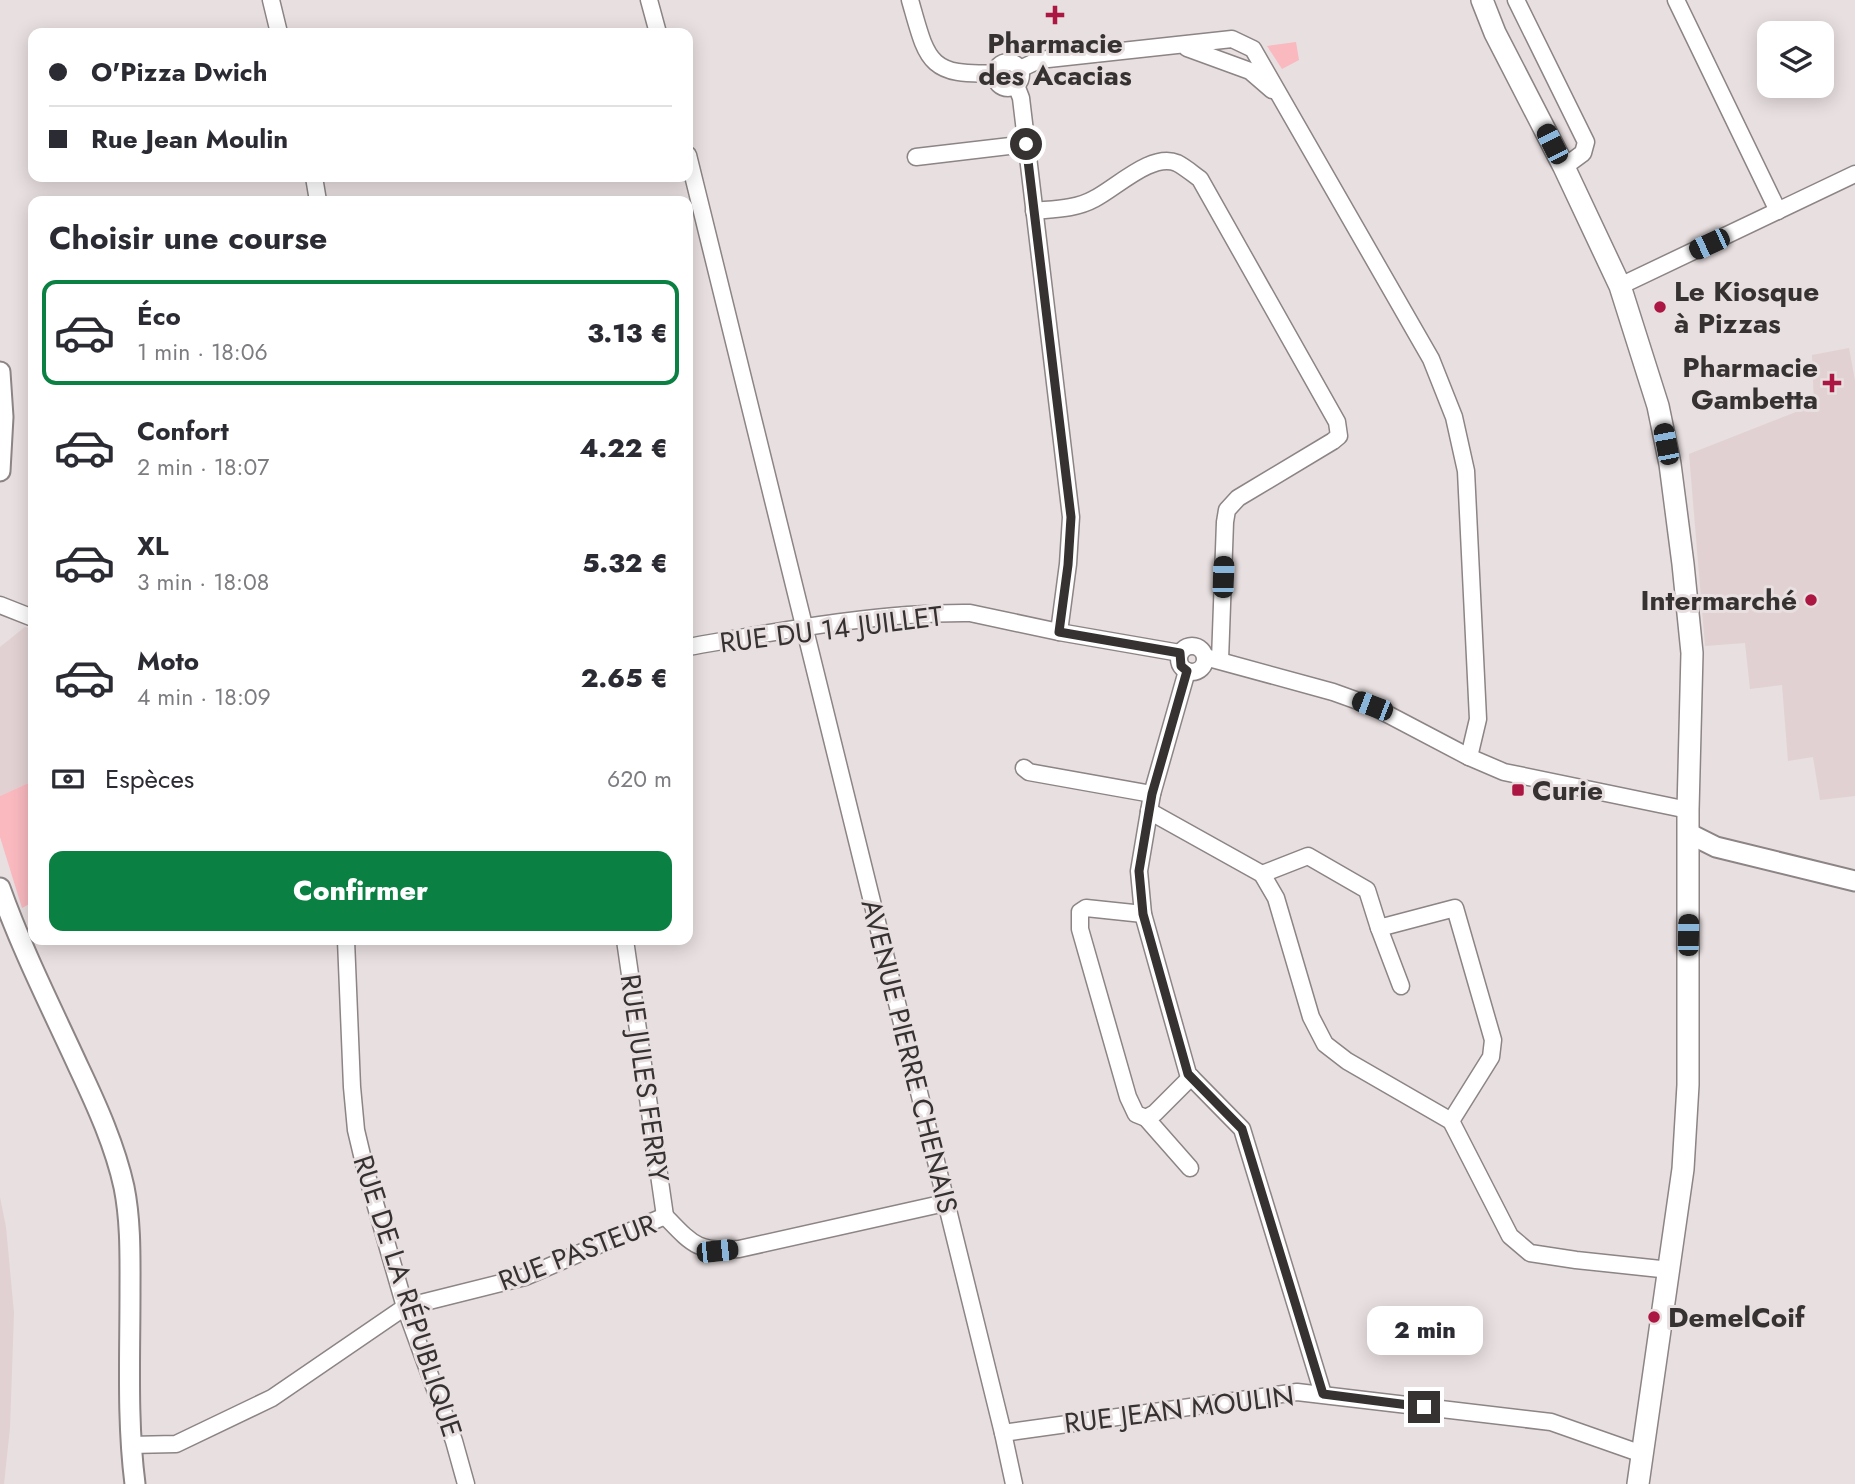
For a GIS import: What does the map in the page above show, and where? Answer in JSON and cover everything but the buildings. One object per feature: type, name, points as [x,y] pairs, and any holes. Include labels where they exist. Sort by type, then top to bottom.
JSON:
[{"type":"main road","points":[[1482,0],[1495,33],[1564,167],[1620,286],[1658,406],[1670,464],[1682,551],[1692,653],[1688,810],[1688,1085],[1684,1169],[1638,1484]]},
{"type":"street","points":[[271,0],[278,28]]},
{"type":"street","points":[[649,0],[657,28]]},
{"type":"street","points":[[909,0],[924,47],[938,65],[957,74],[995,73],[997,81],[1003,87],[1039,60],[1232,39],[1253,49],[1431,359],[1454,417],[1466,471],[1478,719],[1469,757]]},
{"type":"street","points":[[1516,0],[1586,142],[1583,153],[1564,167]]},
{"type":"street","points":[[1676,0],[1778,211]]},
{"type":"street","points":[[1178,46],[1211,55],[1250,71],[1283,99]]},
{"type":"street","points":[[1018,77],[1071,517],[1059,632]]},
{"type":"street","points":[[916,157],[1026,144]]},
{"type":"street","points":[[1034,211],[1066,208],[1093,200],[1143,167],[1163,161],[1176,162],[1200,179],[1337,422],[1339,436],[1333,441],[1238,498],[1227,510],[1221,632],[1208,655],[1200,669],[1187,671],[1181,666],[1180,653],[1186,647],[1208,655],[1333,692],[1372,706],[1469,757],[1504,772],[1688,810]]},
{"type":"street","points":[[1620,286],[1855,174]]},
{"type":"street","name":"AVENUE PIERRE CHENAIS","points":[[693,175],[1014,1484]]},
{"type":"street","points":[[0,372],[3,417],[0,471]]},
{"type":"street","points":[[0,605],[28,616]]},
{"type":"street","name":"RUE DU 14 JUILLET","points":[[693,647],[908,614],[970,613],[1180,653]]},
{"type":"street","points":[[1208,655],[1221,632]]},
{"type":"street","points":[[1187,671],[1152,794],[1139,871],[1143,914],[1188,1074],[1242,1129],[1323,1394]]},
{"type":"street","points":[[1024,768],[1029,772],[1152,794]]},
{"type":"street","points":[[1149,811],[1262,874],[1276,898],[1311,1017],[1325,1044],[1347,1062],[1451,1121],[1510,1236],[1530,1253],[1670,1270]]},
{"type":"street","points":[[1689,834],[1716,847],[1855,881]]},
{"type":"street","points":[[1262,874],[1308,856],[1367,890],[1401,986]]},
{"type":"street","points":[[0,888],[11,920],[93,1099],[117,1160],[123,1186],[128,1214],[130,1254],[130,1445],[135,1484]]},
{"type":"street","points":[[1143,914],[1086,908],[1080,912],[1080,929],[1128,1097],[1136,1114],[1146,1118],[1190,1168]]},
{"type":"street","points":[[1379,928],[1455,908],[1493,1040],[1491,1057],[1451,1121]]},
{"type":"street","name":"RUE DE LA RÉPUBLIQUE","points":[[346,945],[356,1130],[405,1307],[454,1441],[466,1484]]},
{"type":"street","name":"RUE JULES FERRY","points":[[626,945],[664,1216]]},
{"type":"street","points":[[1146,1118],[1155,1113],[1191,1077]]},
{"type":"street","name":"RUE PASTEUR","points":[[405,1307],[525,1277],[664,1216],[689,1240],[702,1248],[717,1251],[739,1249],[945,1203]]},
{"type":"street","points":[[130,1445],[176,1444],[272,1398],[405,1307]]},
{"type":"street","name":"RUE JEAN MOULIN","points":[[1003,1433],[1297,1392],[1551,1423],[1642,1454]]},
{"type":"shaded area","points":[[1296,42],[1299,60],[1282,69],[1267,46]]},
{"type":"shaded area","points":[[1849,348],[1855,381],[1855,796],[1820,800],[1813,757],[1788,761],[1782,685],[1750,689],[1745,643],[1705,646],[1689,454],[1814,405],[1812,355]]},
{"type":"shaded area","points":[[25,627],[28,628],[28,783],[0,796],[0,647]]},
{"type":"shaded area","points":[[28,783],[28,905],[22,908],[0,837],[0,796]]},
{"type":"shaded area","points":[[0,1197],[6,1227],[14,1313],[10,1428],[4,1484],[0,1484]]},
{"type":"place","name":"Pharmacie des Acacias","points":[[1055,15]]},
{"type":"place","name":"Le Kiosque à Pizzas","points":[[1660,307]]},
{"type":"place","name":"Pharmacie Gambetta","points":[[1832,383]]},
{"type":"place","name":"Intermarché","points":[[1811,600]]},
{"type":"place","name":"Curie","points":[[1518,790]]},
{"type":"place","name":"DemelCoif","points":[[1654,1317]]},
{"type":"route","points":[[1026,144],[1071,517],[1059,632],[1180,653],[1181,666],[1187,671],[1152,794],[1139,885],[1143,914],[1188,1074],[1242,1129],[1323,1394],[1424,1407]]}]
